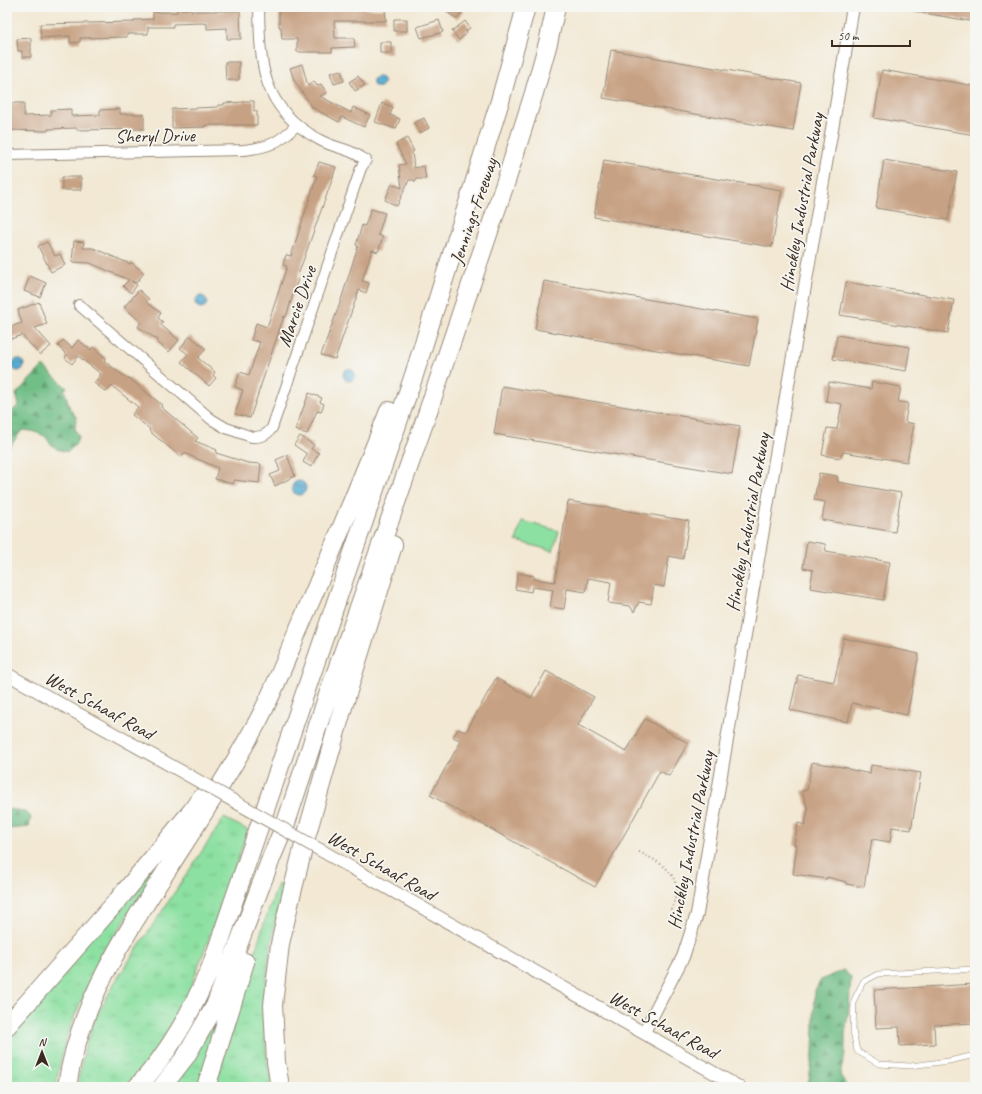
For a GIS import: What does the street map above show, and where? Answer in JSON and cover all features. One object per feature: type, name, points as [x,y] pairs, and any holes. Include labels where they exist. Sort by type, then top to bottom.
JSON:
[{"type":"highway","name":"Jennings Freeway","points":[[439,290],[500,101],[526,7]]},
{"type":"highway","name":"Jennings Freeway","points":[[423,426],[530,107],[548,43],[556,7]]},
{"type":"highway","points":[[67,1087],[74,1052],[82,1026],[92,1000],[108,968],[133,923],[208,807],[259,720],[342,528],[439,290]]},
{"type":"highway","points":[[137,1087],[160,1059],[181,1029],[199,995],[211,967],[414,375],[439,290]]},
{"type":"highway","points":[[162,1087],[186,1056],[215,1006],[286,823],[334,677],[423,426]]},
{"type":"highway","points":[[280,1087],[276,1062],[273,1005],[280,944],[291,896],[343,707],[410,488],[423,426]]},
{"type":"highway","points":[[7,1026],[118,900],[191,812],[224,765],[288,654]]},
{"type":"highway","points":[[206,1087],[259,922],[286,823]]},
{"type":"street","name":"Marcie Drive","points":[[79,305],[218,424],[252,437],[263,436],[268,433],[275,421],[361,168],[366,160],[351,152],[324,143],[297,125],[280,107],[268,85],[263,71],[259,7]]},
{"type":"street","name":"Hinckley Industrial Parkway","points":[[644,1032],[683,957],[691,936],[699,906],[853,7]]},
{"type":"street","name":"Sheryl Drive","points":[[7,155],[244,150],[270,145],[282,139],[297,125]]},
{"type":"street","name":"West Schaaf Road","points":[[7,674],[644,1032],[739,1087]]},
{"type":"lane","points":[[975,969],[878,974],[863,982],[854,1000],[852,1031],[857,1051],[879,1064],[910,1066],[949,1061],[975,1055]]},
{"type":"path","points":[[639,852],[663,864],[670,872],[675,883],[676,895],[670,910]]},
{"type":"green space","points":[[43,366],[67,388],[64,389],[70,409],[76,417],[75,429],[79,437],[75,445],[68,452],[57,449],[45,436],[32,431],[22,430],[7,451],[7,416],[19,405],[16,394]]},
{"type":"green space","points":[[522,521],[559,531],[553,551],[516,541]]},
{"type":"green space","points":[[7,809],[25,811],[31,817],[29,827],[7,829]]},
{"type":"green space","points":[[224,818],[248,830],[227,891],[188,994],[170,1029],[144,1066],[124,1087],[77,1087],[85,1047],[97,1015],[115,982]]},
{"type":"green space","points":[[161,857],[165,859],[113,939],[83,996],[71,1026],[62,1056],[56,1087],[7,1087],[7,1032]]},
{"type":"green space","points":[[278,884],[283,886],[274,927],[264,1009],[266,1051],[272,1087],[215,1087],[263,926]]},
{"type":"green space","points":[[843,970],[851,977],[845,1034],[845,1054],[840,1075],[848,1087],[808,1087],[813,1053],[815,990],[821,980]]},
{"type":"green space","points":[[212,1023],[220,1027],[199,1087],[171,1087]]},
{"type":"water","points":[[378,76],[382,78],[384,82],[382,86],[378,88],[374,86],[372,82],[374,78]]},
{"type":"water","points":[[199,296],[203,296],[207,302],[203,308],[199,308],[195,304],[195,300]]},
{"type":"water","points":[[16,359],[20,359],[24,365],[20,371],[16,371],[12,367],[12,363]]},
{"type":"water","points":[[347,369],[351,369],[355,375],[351,381],[347,381],[343,377],[343,373]]},
{"type":"water","points":[[299,481],[304,483],[306,488],[304,493],[299,495],[294,493],[292,488],[294,483]]},
{"type":"building","points":[[348,7],[385,9],[386,21],[334,21],[335,38],[354,38],[355,47],[332,48],[332,52],[297,52],[297,39],[282,39],[281,27],[279,27],[279,10]]},
{"type":"building","points":[[440,7],[466,7],[457,19]]},
{"type":"building","points":[[914,7],[975,7],[975,22],[913,11]]},
{"type":"building","points":[[177,9],[191,9],[191,11],[240,11],[241,39],[227,39],[227,28],[207,29],[207,24],[202,23],[173,24],[173,27],[148,27],[148,34],[127,34],[127,37],[80,38],[80,42],[70,43],[70,36],[41,38],[40,24],[134,22],[134,20],[153,19],[153,12],[177,12]]},
{"type":"building","points":[[394,19],[407,19],[407,31],[394,31]]},
{"type":"building","points":[[439,20],[443,32],[421,38],[417,27]]},
{"type":"building","points":[[465,21],[470,28],[459,40],[452,31]]},
{"type":"building","points":[[31,38],[31,57],[22,57],[22,51],[18,51],[17,39]]},
{"type":"building","points":[[380,42],[391,42],[391,53],[380,53]]},
{"type":"building","points":[[611,50],[801,83],[793,131],[603,98]]},
{"type":"building","points":[[225,62],[239,62],[239,80],[226,80]]},
{"type":"building","points":[[302,64],[308,86],[314,81],[317,86],[321,84],[327,93],[320,96],[351,113],[353,107],[370,115],[364,127],[342,117],[339,122],[313,108],[294,80],[290,68]]},
{"type":"building","points":[[341,70],[344,81],[334,84],[330,73]]},
{"type":"building","points":[[882,70],[975,86],[975,135],[874,118]]},
{"type":"building","points":[[358,76],[365,85],[355,91],[349,82]]},
{"type":"building","points":[[254,101],[254,111],[257,111],[257,125],[205,125],[205,127],[172,128],[172,109],[218,107],[218,105],[224,105],[224,103]]},
{"type":"building","points":[[7,103],[24,103],[24,116],[51,115],[51,110],[71,109],[71,116],[100,115],[100,110],[120,109],[120,114],[144,114],[144,129],[77,130],[77,128],[48,129],[48,131],[7,130]]},
{"type":"building","points":[[382,103],[393,107],[390,115],[400,119],[396,129],[375,122]]},
{"type":"building","points":[[424,118],[429,128],[420,133],[414,123]]},
{"type":"building","points":[[407,138],[414,151],[412,152],[414,168],[424,166],[426,179],[416,179],[415,182],[414,180],[409,180],[397,206],[385,200],[392,184],[402,188],[399,165],[406,164],[396,144]]},
{"type":"building","points":[[604,160],[782,190],[772,247],[594,217]]},
{"type":"building","points":[[884,160],[957,172],[948,220],[876,208]]},
{"type":"building","points":[[319,162],[336,167],[332,180],[250,418],[235,414],[243,390],[235,387],[240,372],[249,375],[260,342],[251,340],[256,323],[267,327],[287,266],[283,265],[286,255],[291,256],[317,176],[314,175]]},
{"type":"building","points":[[62,177],[81,177],[81,190],[62,190]]},
{"type":"building","points":[[371,209],[385,213],[378,235],[383,237],[378,252],[372,250],[362,281],[369,283],[366,293],[359,290],[335,359],[321,355],[341,300],[358,246],[356,245],[362,225],[365,226]]},
{"type":"building","points":[[74,241],[84,242],[83,248],[93,248],[130,264],[131,262],[144,273],[136,283],[131,281],[137,285],[131,293],[123,286],[129,280],[90,263],[72,262]]},
{"type":"building","points":[[47,242],[55,256],[60,254],[65,265],[51,272],[38,246]]},
{"type":"building","points":[[30,276],[46,283],[40,297],[24,291]]},
{"type":"building","points":[[544,281],[758,319],[749,366],[535,329]]},
{"type":"building","points":[[846,282],[954,300],[948,333],[840,315]]},
{"type":"building","points":[[139,290],[149,299],[146,302],[161,313],[158,318],[163,322],[161,325],[179,340],[169,352],[157,342],[158,340],[138,327],[141,322],[124,307]]},
{"type":"building","points":[[39,302],[47,324],[35,328],[51,346],[40,355],[22,335],[11,339],[7,328],[22,323],[18,310]]},
{"type":"building","points":[[837,335],[910,347],[906,371],[833,359]]},
{"type":"building","points":[[190,336],[206,349],[198,358],[215,372],[213,375],[216,378],[209,386],[181,362],[188,354],[180,348]]},
{"type":"building","points":[[63,340],[72,348],[78,340],[91,350],[93,347],[106,358],[104,361],[128,379],[129,378],[162,405],[161,407],[198,438],[195,441],[217,450],[216,453],[248,463],[261,464],[259,483],[234,480],[233,484],[215,479],[218,468],[184,453],[181,457],[132,415],[138,407],[112,386],[106,392],[94,383],[101,374],[78,356],[72,364],[65,358],[67,355],[58,346]]},
{"type":"building","points":[[829,382],[871,389],[872,382],[901,387],[898,402],[908,403],[905,422],[914,424],[907,462],[843,452],[840,458],[822,455],[827,428],[837,429],[842,404],[826,401]]},
{"type":"building","points":[[502,386],[740,426],[732,474],[494,434]]},
{"type":"building","points":[[309,393],[322,398],[320,402],[324,404],[321,412],[317,411],[307,434],[295,430]]},
{"type":"building","points":[[300,436],[314,445],[311,449],[319,453],[311,467],[303,462],[307,454],[294,445]]},
{"type":"building","points":[[287,455],[295,476],[275,486],[270,475],[280,471],[276,460]]},
{"type":"building","points":[[819,473],[837,476],[838,482],[901,493],[895,532],[822,520],[825,502],[814,500]]},
{"type":"building","points":[[568,501],[689,521],[683,559],[669,556],[664,587],[654,585],[651,604],[639,602],[634,612],[630,606],[608,603],[611,582],[588,578],[586,592],[567,589],[564,609],[550,607],[553,590],[532,587],[531,592],[515,589],[518,573],[534,576],[534,579],[555,582]]},
{"type":"building","points":[[807,541],[825,544],[826,551],[890,562],[883,600],[810,588],[813,570],[803,568]]},
{"type":"building","points":[[844,638],[919,654],[907,715],[852,703],[848,722],[790,710],[798,675],[834,682]]},
{"type":"building","points":[[546,671],[594,697],[578,725],[626,752],[645,719],[688,743],[669,776],[660,771],[595,887],[430,795],[461,741],[453,737],[458,729],[466,732],[496,678],[531,698]]},
{"type":"building","points":[[812,762],[848,768],[870,774],[871,765],[921,773],[911,830],[892,827],[890,842],[872,839],[864,887],[846,884],[846,882],[827,877],[827,879],[793,874],[797,845],[794,845],[798,823],[805,825],[808,809],[802,791],[807,790]]},
{"type":"building","points":[[975,984],[975,1023],[934,1025],[935,1044],[900,1046],[899,1027],[876,1028],[874,990]]}]
